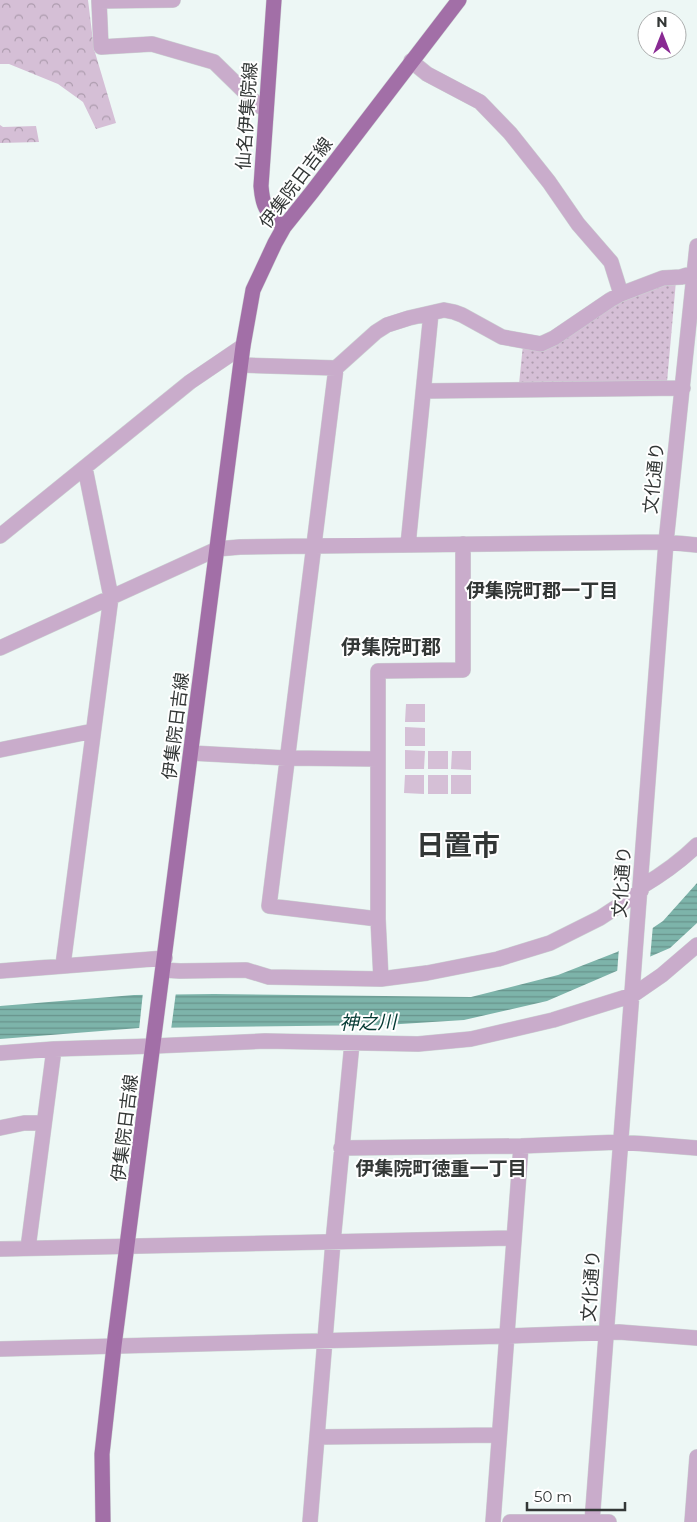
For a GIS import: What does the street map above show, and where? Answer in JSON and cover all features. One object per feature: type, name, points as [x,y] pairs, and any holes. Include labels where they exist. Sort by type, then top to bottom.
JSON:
[{"type":"main road","name":"仙名伊集院線","points":[[274,0],[261,186],[262,199],[267,210],[284,226]]},
{"type":"main road","name":"伊集院日吉線","points":[[103,1522],[102,1454],[114,1346],[155,1041],[243,346],[253,290],[284,226],[459,0]]},
{"type":"street","points":[[173,0],[99,1],[101,47],[152,44],[214,62],[258,105],[266,110]]},
{"type":"street","points":[[411,61],[427,74],[480,102],[510,133],[549,182],[578,224],[611,262],[620,291]]},
{"type":"street","name":"文化通り","points":[[592,1521],[641,894],[666,542],[696,273],[697,246]]},
{"type":"street","points":[[378,919],[269,906],[336,368],[376,332],[387,326],[444,310],[454,312],[502,337],[541,344],[554,338],[610,300],[620,291],[663,278],[696,273]]},
{"type":"street","points":[[408,545],[431,313]]},
{"type":"street","points":[[0,536],[190,382],[243,346]]},
{"type":"street","points":[[241,365],[336,368]]},
{"type":"street","points":[[424,391],[683,388]]},
{"type":"street","points":[[62,965],[111,597],[84,468]]},
{"type":"street","points":[[0,648],[217,549],[240,547],[666,542],[697,546]]},
{"type":"street","points":[[381,980],[378,919],[378,671],[463,670],[463,544]]},
{"type":"street","points":[[0,753],[93,731]]},
{"type":"street","points":[[191,753],[286,758],[378,759]]},
{"type":"street","points":[[0,971],[62,965],[164,968],[180,971],[246,970],[269,977],[381,980],[427,973],[498,959],[550,943],[600,918],[641,894],[687,856],[697,845]]},
{"type":"street","points":[[0,1053],[155,1041],[418,1044],[471,1039],[553,1020],[633,995],[662,975],[697,945]]},
{"type":"street","points":[[310,1522],[333,1242],[352,1043]]},
{"type":"street","points":[[28,1248],[54,1049]]},
{"type":"street","points":[[0,1128],[24,1123],[43,1123]]},
{"type":"street","points":[[342,1148],[521,1146],[621,1142],[697,1148]]},
{"type":"street","points":[[493,1522],[521,1146]]},
{"type":"street","points":[[0,1248],[514,1238]]},
{"type":"street","points":[[0,1349],[606,1332],[697,1338]]},
{"type":"street","points":[[317,1438],[499,1435]]},
{"type":"street","points":[[692,1522],[697,1457]]},
{"type":"street","points":[[510,1522],[609,1522]]},
{"type":"green space","points":[[0,0],[88,0],[94,49],[116,123],[96,129],[83,102],[58,84],[9,64],[0,64]]},
{"type":"green space","points":[[0,125],[3,127],[36,126],[39,142],[0,143]]},
{"type":"green space","points":[[676,281],[667,382],[519,384],[523,345],[621,298]]},
{"type":"green space","points":[[406,704],[425,704],[425,722],[405,722]]},
{"type":"green space","points":[[405,727],[425,728],[425,746],[405,746]]},
{"type":"green space","points":[[405,750],[425,751],[424,769],[405,769]]},
{"type":"green space","points":[[428,751],[448,751],[448,769],[428,769]]},
{"type":"green space","points":[[452,751],[471,751],[471,770],[451,769]]},
{"type":"green space","points":[[405,775],[424,775],[424,794],[404,793]]},
{"type":"green space","points":[[428,775],[448,775],[448,794],[428,794]]},
{"type":"green space","points":[[451,775],[471,775],[471,794],[451,794]]},
{"type":"water","name":"神之川","points":[[697,883],[697,923],[670,948],[547,1001],[464,1020],[385,1025],[139,1028],[0,1039],[0,1006],[134,995],[471,997],[558,975],[617,952],[663,921]]},
{"type":"pier","points":[[653,925],[650,959],[617,974],[619,947]]},
{"type":"pier","points":[[143,992],[176,992],[171,1030],[139,1030]]},
{"type":"district","name":"伊集院町郡一丁目","points":[[542,590]]},
{"type":"district","name":"伊集院町郡","points":[[391,647]]},
{"type":"district","name":"日置市","points":[[458,845]]},
{"type":"district","name":"伊集院町徳重一丁目","points":[[441,1168]]}]
